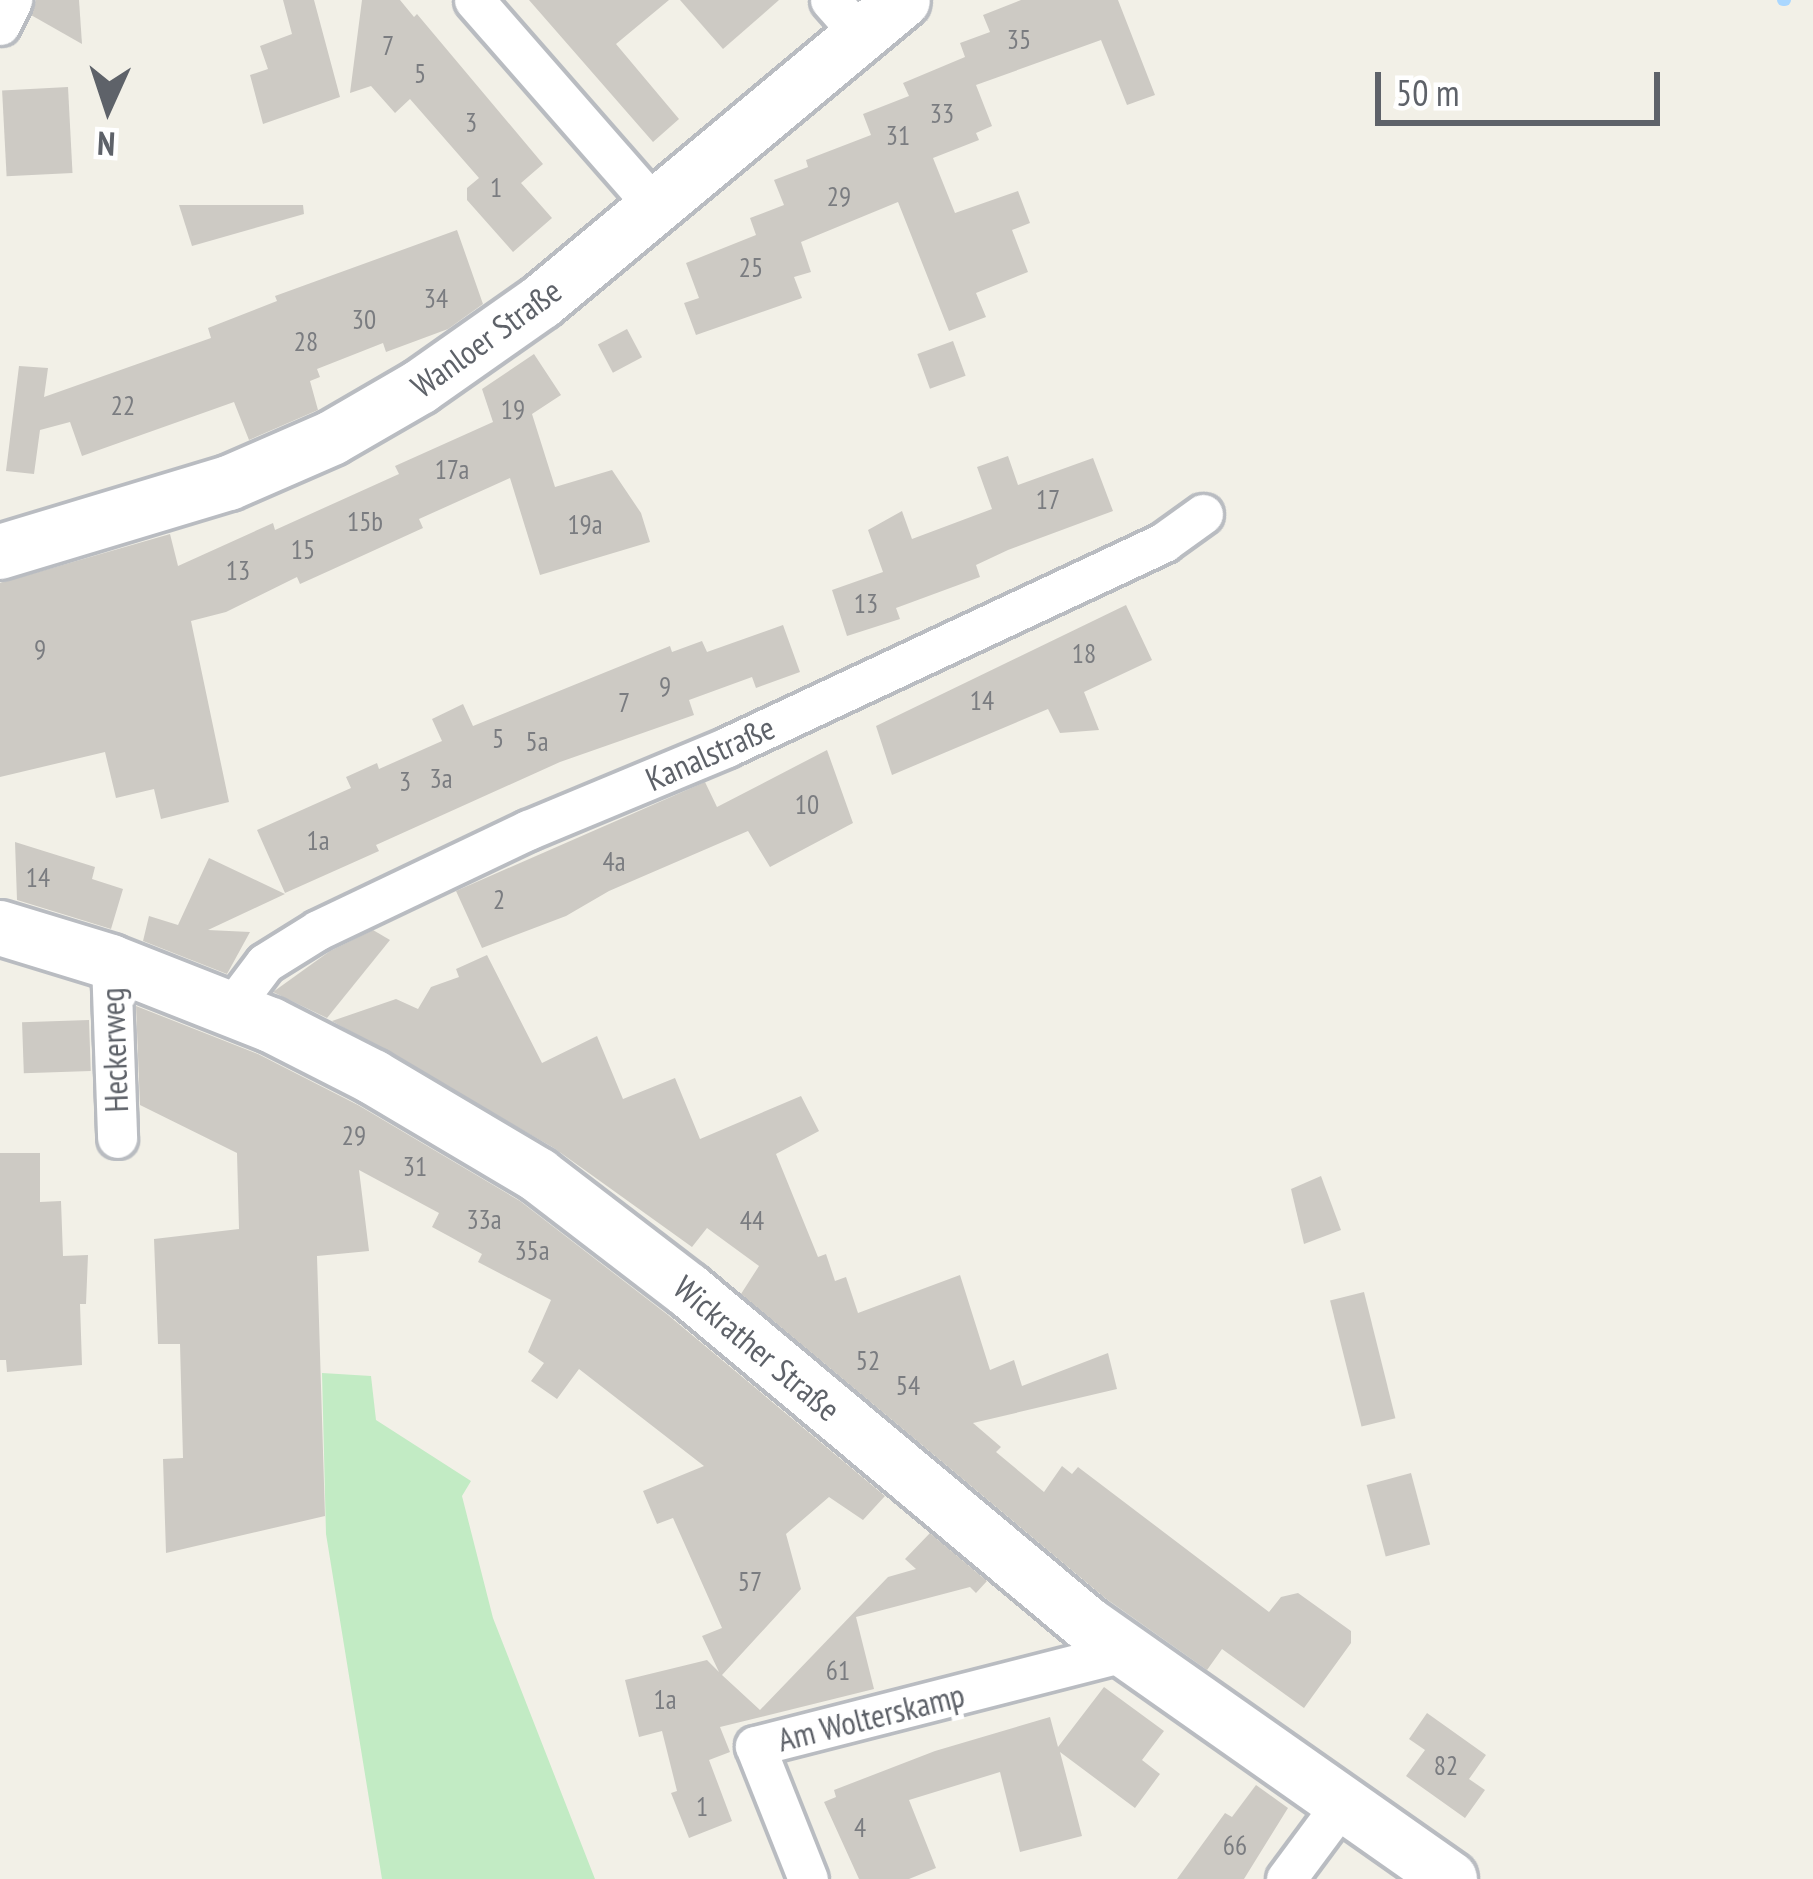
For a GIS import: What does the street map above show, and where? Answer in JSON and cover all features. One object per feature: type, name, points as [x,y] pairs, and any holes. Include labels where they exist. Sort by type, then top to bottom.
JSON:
[{"type":"street","points":[[0,26],[12,0]]},
{"type":"street","points":[[474,0],[655,207]]},
{"type":"street","name":"Wanloer Straße","points":[[0,552],[178,502],[332,438],[502,331],[655,207],[845,17],[903,0]]},
{"type":"street","name":"Kanalstraße","points":[[232,1008],[265,963],[318,930],[528,830],[748,738],[1164,542],[1203,514]]},
{"type":"street","name":"Wickrather Straße","points":[[0,928],[111,962],[232,1008],[374,1077],[538,1175],[688,1290],[1124,1652],[1450,1879]]},
{"type":"street","name":"Heckerweg","points":[[111,962],[117,1138]]},
{"type":"street","name":"Am Wolterskamp","points":[[808,1879],[755,1747],[1124,1652]]},
{"type":"street","points":[[1286,1879],[1341,1804]]},
{"type":"green space","points":[[322,1373],[371,1376],[376,1420],[471,1481],[462,1496],[493,1618],[595,1879],[382,1879],[326,1534]]},
{"type":"building","points":[[36,0],[79,0],[82,44],[31,15]]},
{"type":"building","points":[[283,0],[314,0],[340,97],[263,124],[250,75],[268,69],[260,46],[292,34]]},
{"type":"building","points":[[362,0],[400,0],[414,17],[417,14],[543,164],[521,183],[552,218],[513,252],[467,200],[467,188],[479,178],[410,99],[395,113],[371,86],[350,93]]},
{"type":"building","points":[[529,0],[669,0],[616,44],[679,119],[653,142]]},
{"type":"building","points":[[680,0],[779,0],[723,49]]},
{"type":"building","points":[[1021,0],[1118,0],[1155,95],[1127,105],[1101,40],[976,85],[992,126],[976,133],[979,140],[933,158],[955,213],[1018,191],[1030,223],[1012,230],[1028,272],[976,293],[986,317],[949,331],[898,202],[801,242],[811,272],[794,277],[802,298],[696,335],[684,303],[699,298],[686,263],[756,235],[750,218],[784,205],[774,180],[808,167],[806,160],[871,135],[863,114],[909,96],[903,83],[965,57],[960,43],[990,32],[983,15]]},
{"type":"building","points":[[68,87],[73,173],[7,176],[2,90]]},
{"type":"building","points":[[179,205],[303,205],[304,214],[192,246]]},
{"type":"building","points":[[457,230],[483,304],[448,329],[386,352],[383,343],[317,369],[320,377],[310,381],[318,410],[249,440],[234,402],[82,456],[70,422],[40,430],[34,474],[6,471],[19,366],[48,368],[44,397],[211,338],[208,328],[277,301],[275,296]]},
{"type":"building","points":[[627,329],[642,357],[613,373],[598,344]]},
{"type":"building","points":[[953,341],[966,376],[930,389],[917,354]]},
{"type":"building","points":[[534,354],[561,395],[532,414],[555,487],[612,470],[641,513],[650,542],[540,575],[510,478],[419,519],[423,528],[300,584],[297,577],[226,612],[191,621],[229,802],[161,819],[154,789],[116,798],[105,752],[0,777],[0,583],[170,534],[178,566],[273,523],[275,530],[399,474],[395,466],[493,422],[482,389]]},
{"type":"building","points":[[1008,456],[1018,485],[1093,458],[1113,511],[976,565],[980,577],[896,608],[900,619],[847,636],[832,590],[883,572],[868,530],[902,511],[912,539],[992,509],[977,467]]},
{"type":"building","points":[[1126,605],[1152,660],[1084,692],[1099,730],[1060,733],[1048,709],[892,775],[876,726]]},
{"type":"building","points":[[783,625],[800,672],[756,688],[752,677],[689,700],[694,715],[560,762],[376,845],[379,851],[285,893],[257,830],[351,788],[346,777],[377,763],[379,769],[442,741],[432,719],[463,704],[473,726],[670,646],[672,652],[702,641],[707,652]]},
{"type":"building","points":[[827,750],[853,823],[770,867],[748,831],[609,891],[566,916],[482,948],[456,891],[705,782],[717,807]]},
{"type":"building","points":[[15,842],[95,867],[92,879],[123,889],[111,929],[17,900]]},
{"type":"building","points":[[209,858],[285,894],[208,930],[250,932],[227,974],[143,941],[149,916],[178,925]]},
{"type":"building","points":[[373,930],[390,940],[327,1018],[273,992],[330,951]]},
{"type":"building","points":[[487,955],[542,1063],[597,1036],[623,1099],[675,1078],[700,1139],[801,1096],[819,1131],[776,1154],[818,1257],[826,1254],[835,1281],[846,1277],[858,1313],[960,1275],[990,1370],[1014,1360],[1022,1386],[1108,1353],[1117,1389],[973,1423],[1001,1447],[996,1452],[1044,1492],[1062,1466],[1072,1474],[1078,1467],[1269,1612],[1281,1597],[1298,1593],[1351,1631],[1351,1643],[1304,1708],[1222,1649],[1207,1670],[1105,1598],[741,1294],[759,1266],[707,1228],[692,1247],[554,1148],[332,1021],[396,999],[418,1009],[431,987],[459,977],[456,969]]},
{"type":"building","points":[[136,1006],[258,1054],[358,1105],[520,1201],[668,1315],[885,1496],[863,1520],[829,1497],[786,1534],[801,1589],[722,1675],[760,1710],[888,1577],[916,1569],[905,1559],[930,1533],[987,1581],[976,1593],[970,1587],[856,1617],[874,1689],[720,1727],[730,1752],[709,1760],[732,1821],[689,1838],[671,1793],[677,1791],[662,1731],[639,1737],[625,1680],[707,1660],[719,1672],[702,1636],[722,1628],[673,1518],[657,1524],[643,1491],[704,1466],[579,1369],[557,1399],[531,1381],[544,1363],[528,1352],[551,1300],[478,1262],[482,1254],[432,1227],[439,1213],[359,1170],[369,1251],[317,1256],[325,1516],[166,1553],[163,1459],[183,1458],[180,1344],[158,1344],[154,1239],[239,1229],[237,1153],[140,1105]]},
{"type":"building","points":[[89,1020],[91,1071],[24,1073],[22,1022]]},
{"type":"building","points":[[0,1153],[40,1153],[40,1202],[61,1201],[63,1256],[88,1255],[86,1304],[80,1304],[82,1365],[7,1372],[6,1360],[0,1360]]},
{"type":"building","points":[[1321,1176],[1341,1230],[1304,1244],[1291,1189]]},
{"type":"building","points":[[1364,1292],[1395,1418],[1361,1427],[1330,1300]]},
{"type":"building","points":[[1411,1473],[1430,1544],[1386,1556],[1367,1485]]},
{"type":"building","points":[[1104,1687],[1164,1731],[1142,1760],[1160,1774],[1135,1808],[1060,1752],[1082,1836],[1020,1852],[1000,1772],[909,1800],[936,1868],[909,1879],[859,1879],[824,1802],[836,1797],[834,1790],[935,1751],[1050,1717],[1058,1747]]},
{"type":"building","points":[[1427,1713],[1486,1755],[1469,1779],[1485,1790],[1465,1818],[1406,1776],[1425,1750],[1409,1739]]},
{"type":"building","points":[[1256,1785],[1288,1808],[1244,1879],[1177,1879],[1225,1813],[1232,1817]]}]
